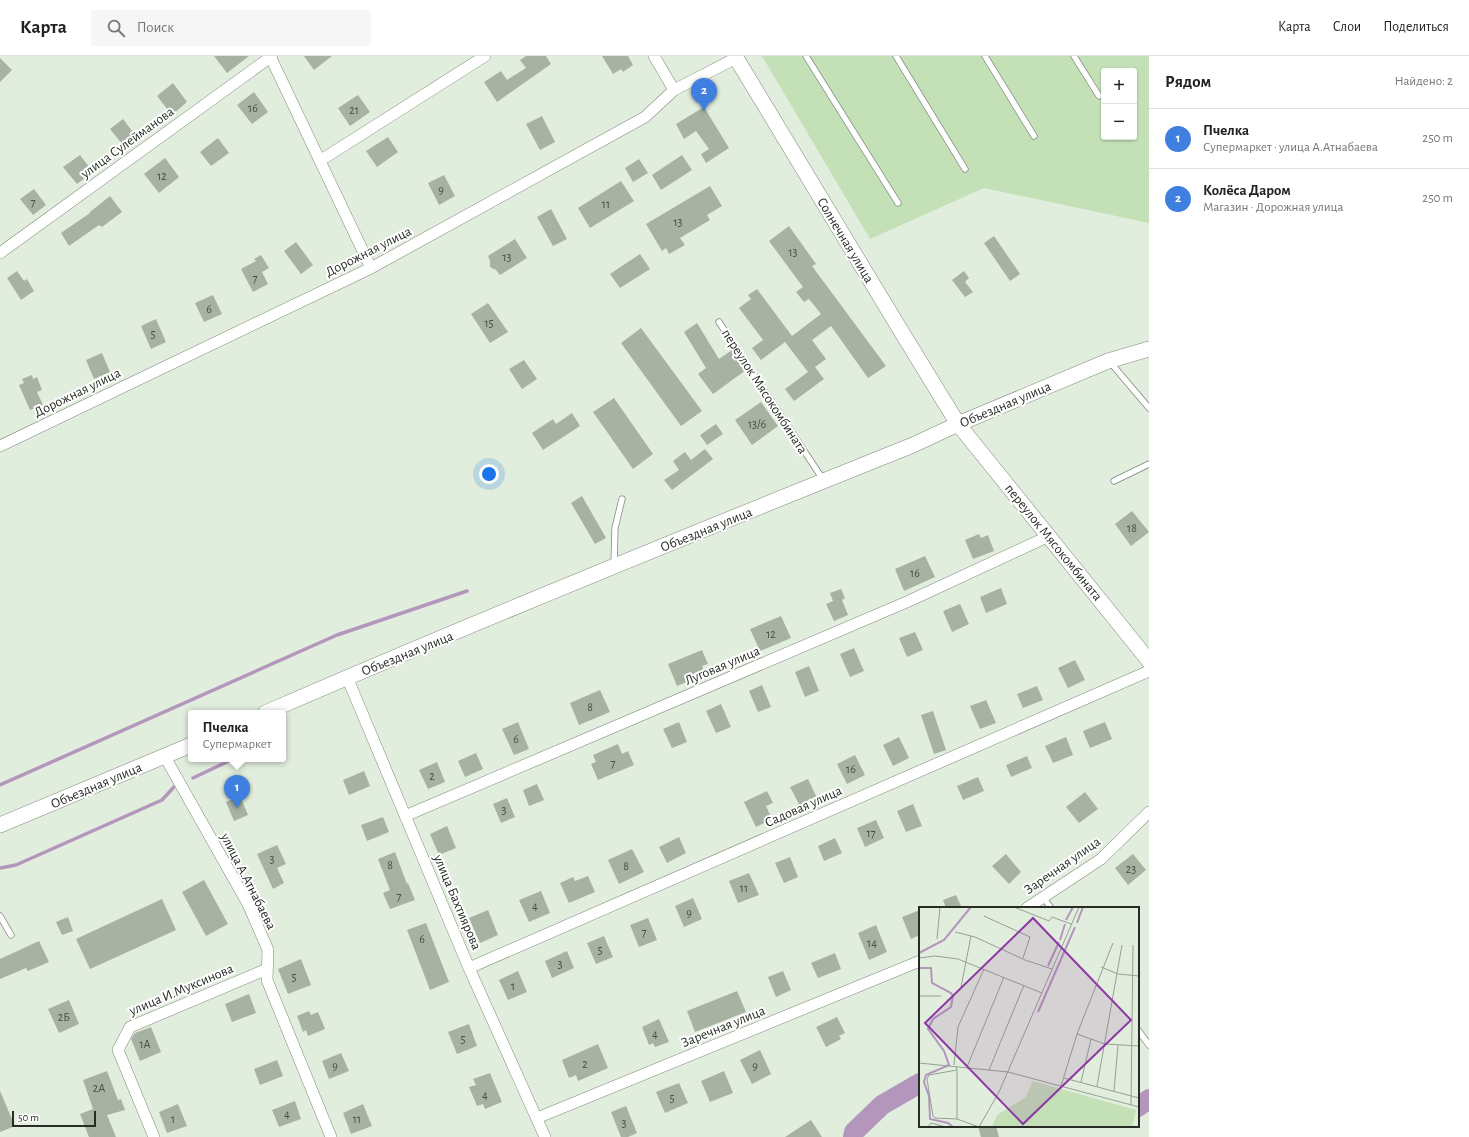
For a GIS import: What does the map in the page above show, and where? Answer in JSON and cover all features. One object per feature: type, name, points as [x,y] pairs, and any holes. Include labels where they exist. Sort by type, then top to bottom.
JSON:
[{"type":"main road","name":"Солнечная улица","points":[[736,57],[958,424]]},
{"type":"main road","name":"Объездная улица","points":[[272,710],[614,567],[913,445],[958,424],[1108,361],[1149,349]]},
{"type":"main road","name":"переулок Мясокомбината","points":[[958,424],[1149,661]]},
{"type":"main road","name":"Объездная улица","points":[[0,825],[188,746]]},
{"type":"street","points":[[271,56],[371,268]]},
{"type":"street","name":"улица Сулейманова","points":[[0,253],[271,56]]},
{"type":"street","points":[[321,160],[485,56]]},
{"type":"street","points":[[654,56],[674,90]]},
{"type":"street","name":"Дорожная улица","points":[[0,446],[371,268],[645,118],[674,90],[736,57]]},
{"type":"street","name":"Луговая улица","points":[[405,816],[792,652],[909,601],[1049,536]]},
{"type":"street","name":"Садовая улица","points":[[469,968],[1149,671]]},
{"type":"street","name":"улица Бахтиярова","points":[[347,678],[469,968],[545,1137]]},
{"type":"street","name":"улица А.Атнабаева","points":[[165,757],[248,904],[268,950],[267,980],[331,1137]]},
{"type":"street","name":"Заречная улица","points":[[1028,907],[1101,859],[1149,812]]},
{"type":"street","name":"Заречная улица","points":[[537,1118],[919,961]]},
{"type":"street","name":"улица И.Муксинова","points":[[154,1137],[118,1050],[130,1027],[267,969]]},
{"type":"lane","points":[[806,56],[898,203]]},
{"type":"lane","points":[[896,56],[965,169]]},
{"type":"lane","points":[[986,56],[1034,136]]},
{"type":"lane","points":[[1074,56],[1099,96]]},
{"type":"lane","name":"переулок Мясокомбината","points":[[719,322],[824,481]]},
{"type":"lane","points":[[1108,361],[1149,408]]},
{"type":"lane","points":[[1114,481],[1149,464]]},
{"type":"lane","points":[[614,567],[615,528],[622,499]]},
{"type":"lane","points":[[1043,897],[1050,907]]},
{"type":"lane","points":[[0,916],[11,935]]},
{"type":"lane","points":[[1139,1031],[1149,1045]]},
{"type":"green space","points":[[762,56],[1149,56],[1149,223],[984,188],[870,239]]},
{"type":"building","points":[[214,56],[249,56],[227,73]]},
{"type":"building","points":[[304,56],[332,56],[314,70]]},
{"type":"building","points":[[526,56],[546,56],[551,64],[497,102],[484,82],[501,71],[507,80],[526,68],[520,60]]},
{"type":"building","points":[[602,56],[628,56],[633,65],[623,72],[621,69],[613,74]]},
{"type":"building","points":[[0,58],[12,70],[0,82]]},
{"type":"building","points":[[173,83],[187,102],[172,115],[157,96]]},
{"type":"building","points":[[254,92],[268,112],[252,124],[237,105]]},
{"type":"building","points":[[358,95],[370,112],[350,126],[338,108]]},
{"type":"building","points":[[704,107],[729,148],[706,163],[701,154],[709,149],[696,131],[684,139],[676,124]]},
{"type":"building","points":[[542,116],[555,142],[540,150],[526,124]]},
{"type":"building","points":[[123,119],[135,135],[123,145],[110,129]]},
{"type":"building","points":[[388,137],[398,152],[377,167],[366,151]]},
{"type":"building","points":[[218,138],[229,153],[211,166],[200,152]]},
{"type":"building","points":[[80,155],[93,172],[77,184],[63,167]]},
{"type":"building","points":[[682,155],[692,170],[661,190],[652,175]]},
{"type":"building","points":[[165,158],[179,177],[159,193],[144,174]]},
{"type":"building","points":[[639,159],[648,173],[633,182],[625,168]]},
{"type":"building","points":[[444,175],[455,196],[439,205],[428,183]]},
{"type":"building","points":[[621,181],[634,201],[590,228],[578,208]]},
{"type":"building","points":[[710,186],[722,206],[707,215],[710,220],[680,238],[685,245],[669,254],[666,248],[662,251],[646,224]]},
{"type":"building","points":[[34,189],[46,205],[33,215],[20,199]]},
{"type":"building","points":[[110,196],[122,212],[102,227],[99,225],[69,246],[61,233],[90,213]]},
{"type":"building","points":[[551,209],[567,239],[553,246],[537,217]]},
{"type":"building","points":[[789,226],[816,264],[812,266],[886,366],[868,378],[831,326],[812,340],[826,359],[815,367],[824,379],[794,401],[785,389],[808,372],[785,342],[761,360],[752,348],[763,340],[739,308],[751,299],[748,295],[757,289],[792,336],[821,314],[809,299],[804,302],[796,292],[803,287],[769,241]]},
{"type":"building","points":[[994,236],[1020,274],[1010,281],[984,243]]},
{"type":"building","points":[[515,239],[527,258],[500,275],[496,270],[490,267],[488,256]]},
{"type":"building","points":[[296,242],[313,265],[301,274],[284,251]]},
{"type":"building","points":[[640,254],[650,269],[620,288],[610,274]]},
{"type":"building","points":[[261,255],[269,268],[262,272],[268,284],[253,292],[241,269],[256,261],[254,259]]},
{"type":"building","points":[[17,271],[24,281],[27,279],[34,291],[21,300],[7,278]]},
{"type":"building","points":[[964,271],[969,278],[965,282],[973,292],[965,297],[952,280]]},
{"type":"building","points":[[213,295],[222,314],[204,322],[195,303]]},
{"type":"building","points":[[488,303],[508,332],[490,343],[471,314]]},
{"type":"building","points":[[156,319],[166,342],[151,349],[141,326]]},
{"type":"building","points":[[697,323],[719,359],[732,350],[746,370],[713,394],[698,374],[706,368],[684,332]]},
{"type":"building","points":[[641,328],[702,411],[681,426],[621,343]]},
{"type":"building","points":[[102,353],[110,372],[94,379],[86,360]]},
{"type":"building","points":[[524,360],[537,379],[522,389],[509,369]]},
{"type":"building","points":[[32,375],[33,379],[37,377],[42,390],[37,392],[43,405],[30,410],[19,385],[24,383],[22,379]]},
{"type":"building","points":[[614,398],[653,454],[633,469],[593,412]]},
{"type":"building","points":[[761,402],[778,426],[752,445],[735,420]]},
{"type":"building","points":[[572,413],[580,426],[543,450],[532,433],[553,419],[556,424]]},
{"type":"building","points":[[716,424],[723,434],[707,445],[700,435]]},
{"type":"building","points":[[705,449],[713,459],[672,490],[664,480],[679,470],[673,461],[685,452],[691,460]]},
{"type":"building","points":[[582,496],[606,538],[595,544],[571,503]]},
{"type":"building","points":[[1132,511],[1149,532],[1131,546],[1115,524]]},
{"type":"building","points":[[979,534],[981,538],[988,535],[994,551],[973,559],[965,540]]},
{"type":"building","points":[[925,556],[935,577],[904,591],[895,569]]},
{"type":"building","points":[[1001,588],[1007,604],[986,613],[980,597]]},
{"type":"building","points":[[841,589],[845,598],[842,600],[848,615],[834,621],[826,604],[833,601],[830,593]]},
{"type":"building","points":[[960,604],[969,624],[952,632],[943,611]]},
{"type":"building","points":[[781,616],[791,638],[760,651],[750,629]]},
{"type":"building","points":[[915,632],[923,650],[907,657],[899,638]]},
{"type":"building","points":[[854,648],[864,671],[850,677],[840,654]]},
{"type":"building","points":[[702,650],[708,664],[702,666],[705,674],[677,686],[668,664]]},
{"type":"building","points":[[1075,660],[1085,680],[1068,688],[1058,668]]},
{"type":"building","points":[[809,666],[819,691],[805,697],[795,672]]},
{"type":"building","points":[[762,685],[771,707],[758,712],[749,691]]},
{"type":"building","points":[[1037,686],[1043,700],[1023,708],[1017,694]]},
{"type":"building","points":[[600,690],[610,712],[579,725],[570,703]]},
{"type":"building","points":[[986,700],[996,723],[980,729],[970,706]]},
{"type":"building","points":[[721,704],[731,727],[716,733],[706,711]]},
{"type":"building","points":[[933,711],[946,750],[934,754],[921,715]]},
{"type":"building","points":[[518,722],[529,749],[514,755],[502,729]]},
{"type":"building","points":[[679,722],[687,742],[672,748],[663,729]]},
{"type":"building","points":[[1105,722],[1112,739],[1090,748],[1083,731]]},
{"type":"building","points":[[899,737],[909,758],[893,766],[883,745]]},
{"type":"building","points":[[1066,737],[1073,755],[1053,763],[1045,746]]},
{"type":"building","points":[[618,744],[622,754],[628,751],[634,765],[598,780],[591,764],[596,762],[593,755]]},
{"type":"building","points":[[476,753],[483,769],[465,777],[458,761]]},
{"type":"building","points":[[855,755],[865,775],[847,784],[837,764]]},
{"type":"building","points":[[1027,756],[1032,768],[1011,777],[1006,765]]},
{"type":"building","points":[[437,762],[445,782],[428,789],[419,770]]},
{"type":"building","points":[[364,771],[370,786],[349,795],[343,780]]},
{"type":"building","points":[[978,777],[984,791],[963,800],[957,786]]},
{"type":"building","points":[[808,779],[817,798],[800,806],[790,787]]},
{"type":"building","points":[[537,784],[544,800],[529,806],[523,790]]},
{"type":"building","points":[[767,791],[773,803],[766,806],[772,819],[756,827],[744,802]]},
{"type":"building","points":[[1085,792],[1098,809],[1079,823],[1066,807]]},
{"type":"building","points":[[240,796],[248,815],[234,821],[226,802]]},
{"type":"building","points":[[507,798],[515,817],[501,823],[493,804]]},
{"type":"building","points":[[913,804],[922,826],[906,832],[897,811]]},
{"type":"building","points":[[383,817],[389,832],[367,841],[361,825]]},
{"type":"building","points":[[876,820],[884,838],[865,847],[857,828]]},
{"type":"building","points":[[447,826],[456,848],[439,855],[430,834]]},
{"type":"building","points":[[679,837],[686,853],[667,863],[659,847]]},
{"type":"building","points":[[835,838],[842,853],[824,861],[818,846]]},
{"type":"building","points":[[277,845],[286,864],[277,868],[284,883],[273,889],[257,854]]},
{"type":"building","points":[[632,849],[644,872],[619,884],[608,860]]},
{"type":"building","points":[[395,852],[407,884],[408,883],[415,900],[390,909],[383,893],[390,890],[378,859]]},
{"type":"building","points":[[1006,854],[1021,872],[1009,884],[992,866]]},
{"type":"building","points":[[1133,854],[1146,870],[1128,885],[1115,868]]},
{"type":"building","points":[[790,857],[798,877],[784,883],[775,863]]},
{"type":"building","points":[[749,873],[759,895],[738,903],[729,881]]},
{"type":"building","points":[[588,876],[595,892],[569,903],[560,883],[573,877],[575,881]]},
{"type":"building","points":[[204,880],[228,924],[206,936],[182,892]]},
{"type":"building","points":[[541,891],[550,913],[529,922],[519,900]]},
{"type":"building","points":[[956,895],[962,907],[946,907],[943,900]]},
{"type":"building","points":[[693,898],[702,919],[684,927],[675,906]]},
{"type":"building","points":[[162,899],[176,930],[90,969],[76,939]]},
{"type":"building","points":[[488,910],[498,935],[480,943],[469,918]]},
{"type":"building","points":[[919,910],[919,935],[911,939],[902,917]]},
{"type":"building","points":[[68,917],[73,931],[62,935],[56,922]]},
{"type":"building","points":[[648,918],[657,940],[639,947],[630,925]]},
{"type":"building","points":[[426,923],[449,982],[430,990],[407,930]]},
{"type":"building","points":[[876,925],[887,952],[869,960],[858,933]]},
{"type":"building","points":[[604,936],[613,957],[596,964],[587,943]]},
{"type":"building","points":[[39,941],[49,962],[28,971],[26,968],[0,979],[0,959]]},
{"type":"building","points":[[567,951],[574,968],[552,978],[545,961]]},
{"type":"building","points":[[835,953],[841,969],[818,978],[811,963]]},
{"type":"building","points":[[301,959],[311,985],[288,994],[278,969]]},
{"type":"building","points":[[518,971],[527,992],[508,1000],[499,980]]},
{"type":"building","points":[[783,971],[791,990],[776,997],[768,977]]},
{"type":"building","points":[[737,991],[746,1012],[695,1032],[687,1011]]},
{"type":"building","points":[[249,994],[256,1013],[232,1022],[225,1004]]},
{"type":"building","points":[[69,1000],[79,1024],[59,1033],[48,1009]]},
{"type":"building","points":[[309,1011],[311,1015],[318,1012],[325,1029],[308,1036],[306,1030],[303,1032],[297,1016]]},
{"type":"building","points":[[837,1017],[845,1033],[839,1036],[841,1039],[826,1047],[816,1027]]},
{"type":"building","points":[[659,1019],[669,1042],[655,1047],[653,1043],[649,1045],[642,1027]]},
{"type":"building","points":[[469,1024],[477,1046],[457,1054],[448,1032]]},
{"type":"building","points":[[151,1027],[161,1052],[140,1061],[131,1039],[135,1033]]},
{"type":"building","points":[[598,1044],[608,1068],[578,1081],[576,1075],[569,1078],[562,1060]]},
{"type":"building","points":[[760,1050],[771,1074],[752,1084],[740,1060]]},
{"type":"building","points":[[341,1053],[349,1071],[329,1079],[322,1061]]},
{"type":"building","points":[[277,1060],[283,1076],[260,1085],[254,1069]]},
{"type":"building","points":[[107,1071],[118,1100],[121,1099],[125,1110],[107,1115],[116,1137],[89,1137],[80,1114],[93,1109],[83,1080]]},
{"type":"building","points":[[724,1071],[733,1093],[710,1102],[701,1081]]},
{"type":"building","points":[[490,1073],[502,1102],[485,1109],[483,1104],[477,1106],[469,1087],[476,1085],[473,1079]]},
{"type":"building","points":[[679,1083],[688,1103],[665,1113],[656,1092]]},
{"type":"building","points":[[0,1091],[15,1126],[0,1132]]},
{"type":"building","points":[[295,1101],[301,1119],[279,1127],[272,1110]]},
{"type":"building","points":[[178,1104],[187,1126],[167,1133],[159,1112]]},
{"type":"building","points":[[363,1104],[372,1126],[351,1134],[343,1113]]},
{"type":"building","points":[[626,1106],[637,1133],[628,1137],[621,1137],[611,1112]]},
{"type":"building","points":[[811,1120],[822,1137],[785,1137]]},
{"type":"building","points":[[978,1127],[996,1127],[999,1137],[981,1137]]},
{"type":"waterway","points":[[0,785],[337,635],[467,591]]},
{"type":"waterway","points":[[193,778],[227,762]]},
{"type":"waterway","points":[[0,868],[16,865],[162,800],[174,787]]},
{"type":"waterway","points":[[853,1137],[854,1132],[882,1105],[919,1084]]},
{"type":"waterway","points":[[1139,1106],[1149,1099]]},
{"type":"place","name":"Колёса Даром","points":[[704,111]]},
{"type":"place","name":"Пчелка","points":[[237,808]]}]
